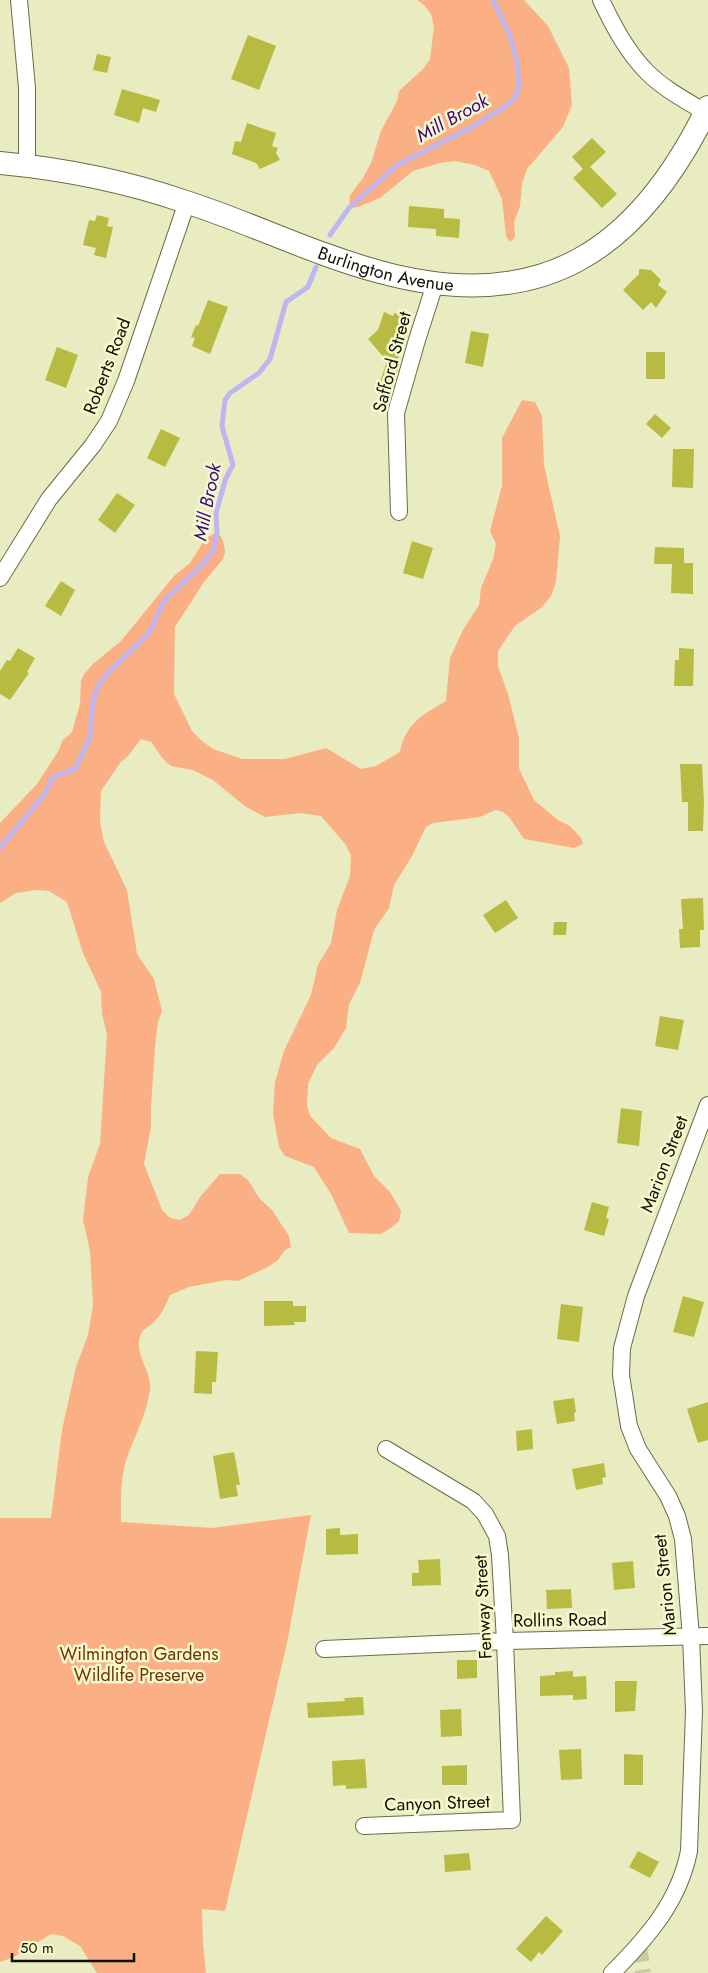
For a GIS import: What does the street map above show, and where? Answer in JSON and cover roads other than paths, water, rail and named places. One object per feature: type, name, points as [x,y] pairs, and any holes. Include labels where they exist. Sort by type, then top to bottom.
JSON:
[{"type":"main road","name":"Burlington Avenue","points":[[0,164],[27,166],[108,180],[187,202],[344,261],[380,272],[435,284],[475,286],[517,282],[556,270],[595,251],[623,229],[650,201],[666,180],[707,109]]},
{"type":"street","points":[[19,0],[27,88],[27,166]]},
{"type":"street","points":[[601,0],[624,42],[647,72],[663,86],[707,109]]},
{"type":"street","name":"Roberts Road","points":[[0,578],[48,499],[93,445],[109,421],[126,381],[187,202]]},
{"type":"street","name":"Safford Street","points":[[398,512],[396,413],[435,284]]},
{"type":"street","name":"Marion Street","points":[[612,1973],[639,1946],[666,1910],[685,1872],[701,1744],[683,1539],[677,1516],[668,1496],[638,1448],[629,1426],[621,1375],[622,1348],[646,1264],[703,1134],[708,1105]]},
{"type":"street","name":"Fenway Street","points":[[386,1449],[466,1495],[479,1507],[490,1522],[499,1546],[512,1820]]},
{"type":"street","name":"Rollins Road","points":[[324,1649],[505,1641],[708,1636]]},
{"type":"street","name":"Canyon Street","points":[[364,1826],[512,1820]]},
{"type":"waterway","name":"Mill Brook","points":[[330,235],[349,208],[397,165],[474,126],[514,99],[519,87],[517,61],[510,36],[493,0]]},
{"type":"waterway","name":"Mill Brook","points":[[0,848],[44,795],[53,777],[75,769],[90,737],[93,700],[99,684],[149,633],[164,601],[204,563],[214,549],[217,532],[216,513],[226,478],[233,465],[222,426],[225,400],[230,393],[259,373],[270,359],[286,302],[308,287],[316,267]]},
{"type":"tunnel","points":[[639,1946],[643,1973]]},
{"type":"park label","name":"Wilmington Gardens Wildlife Preserve","points":[[139,1664]]}]
